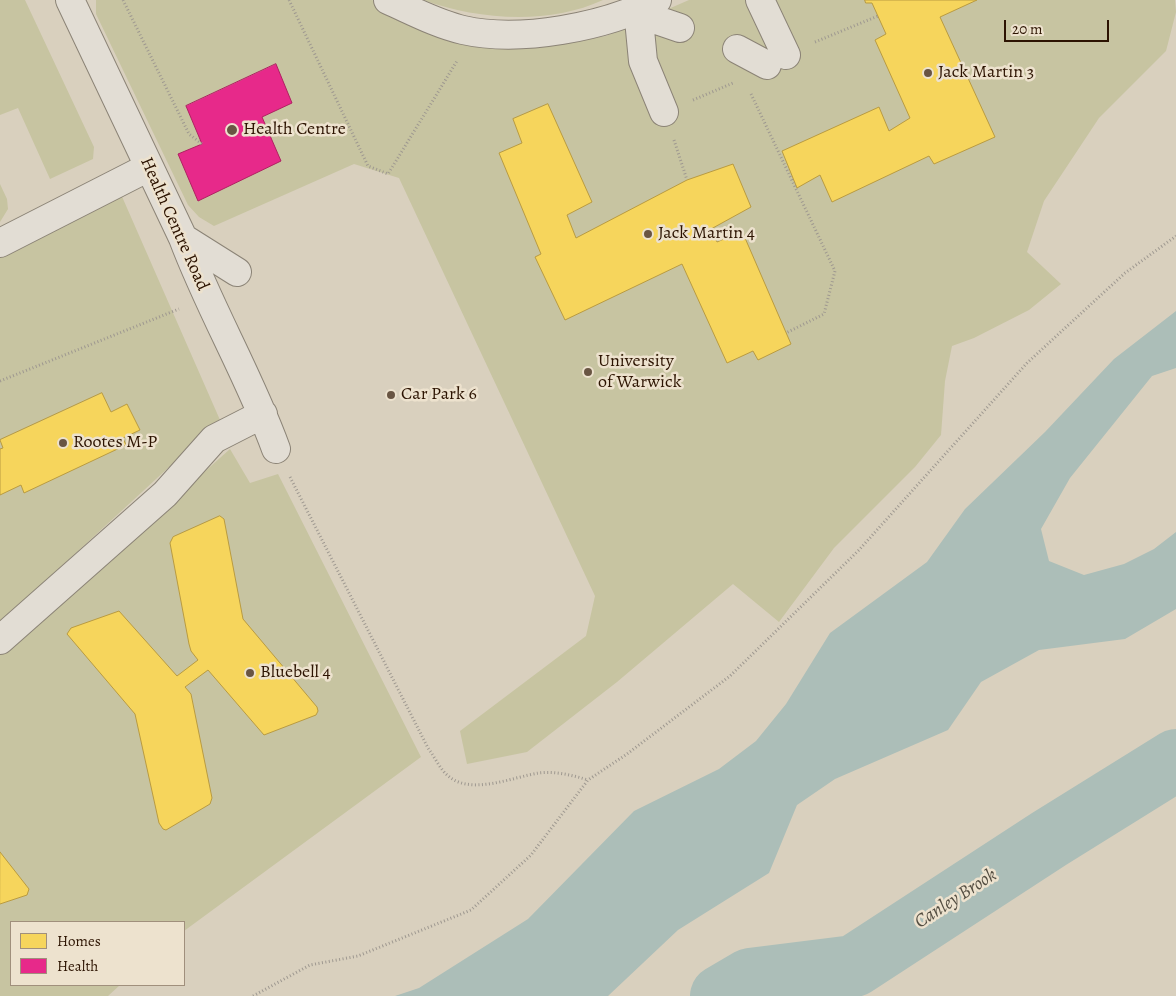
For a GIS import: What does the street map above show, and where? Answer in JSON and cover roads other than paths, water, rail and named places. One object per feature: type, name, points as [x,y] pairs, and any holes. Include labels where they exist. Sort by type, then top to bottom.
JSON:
[{"type":"street","name":"Health Centre Road","points":[[70,0],[183,238],[207,297],[263,414],[276,449]]},
{"type":"street","points":[[388,0],[438,22],[464,30],[493,33],[551,33],[645,8],[680,28]]},
{"type":"street","points":[[737,49],[777,60],[760,0]]},
{"type":"street","points":[[645,8],[643,61],[664,112]]},
{"type":"street","points":[[0,243],[149,167]]},
{"type":"street","points":[[183,238],[238,272]]},
{"type":"street","points":[[0,640],[166,494],[214,439],[263,414]]},
{"type":"waterway","name":"Canley Brook","points":[[721,996],[750,979],[854,966],[1049,839],[1176,760]]},
{"type":"place","name":"Jack Martin 3","points":[[928,73]]},
{"type":"place","name":"Health Centre","points":[[232,130]]},
{"type":"place","name":"Jack Martin 4","points":[[648,234]]},
{"type":"place","name":"University of Warwick","points":[[588,372]]},
{"type":"place","name":"Car Park 6","points":[[391,395]]},
{"type":"place","name":"Rootes M-P","points":[[63,443]]},
{"type":"place","name":"Bluebell 4","points":[[250,673]]}]
